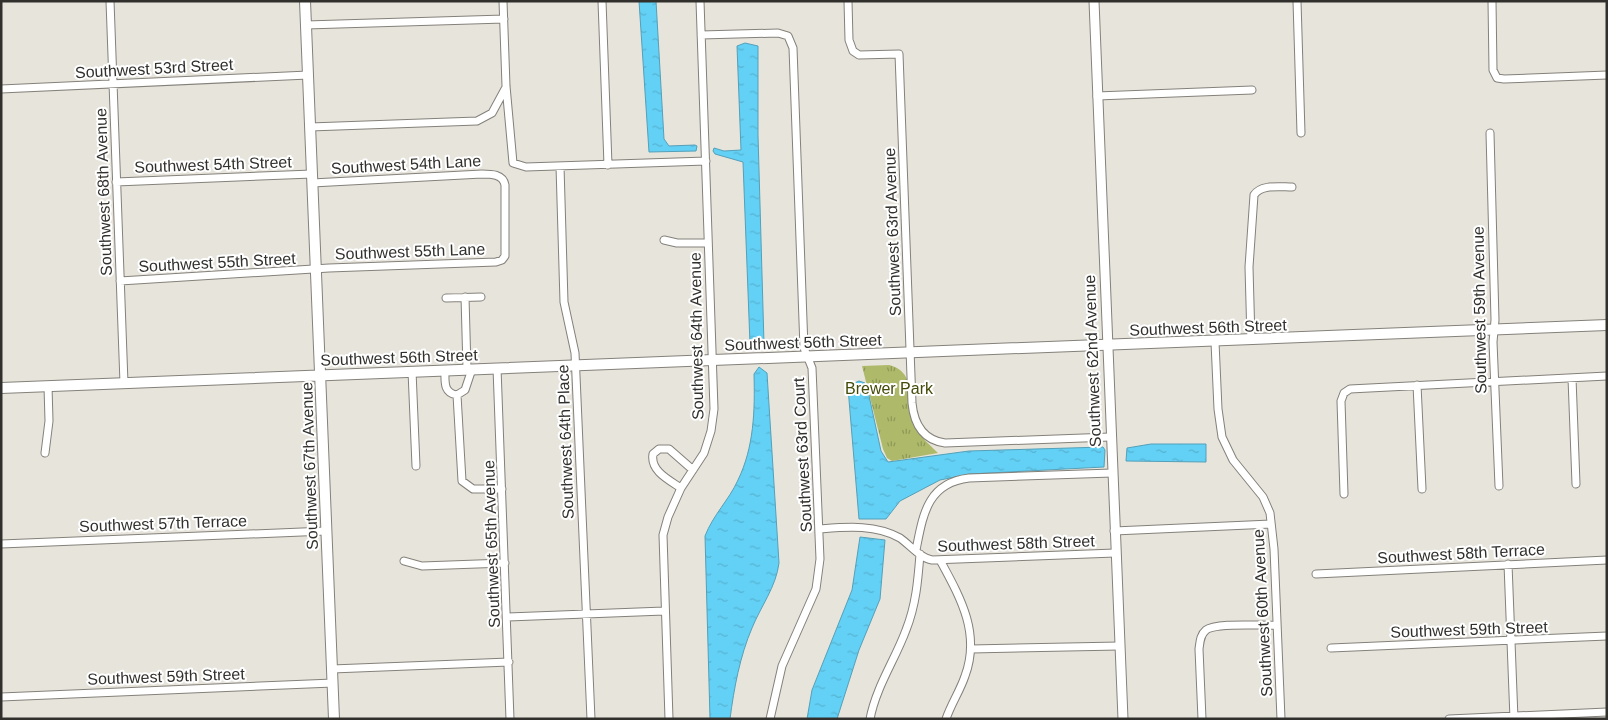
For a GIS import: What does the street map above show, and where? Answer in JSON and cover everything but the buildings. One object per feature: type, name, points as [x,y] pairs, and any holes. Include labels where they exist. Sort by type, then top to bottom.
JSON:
[{"type":"main road","name":"Southwest 67th Avenue","points":[[305,1],[334,719]]},
{"type":"main road","name":"Southwest 56th Street","points":[[1,388],[320,374],[1215,342],[1607,325]]},
{"type":"street","name":"Southwest 68th Avenue","points":[[110,1],[124,383]]},
{"type":"street","points":[[503,1],[511,155],[515,164],[522,167],[706,161]]},
{"type":"street","points":[[602,1],[608,165]]},
{"type":"street","name":"Southwest 64th Avenue","points":[[669,719],[663,535],[668,516],[681,488],[704,453],[712,424],[713,361],[700,1]]},
{"type":"street","name":"Southwest 63rd Avenue","points":[[848,1],[849,40],[853,51],[859,55],[900,54],[912,410],[918,426],[925,435],[934,441],[945,443],[1110,437]]},
{"type":"street","name":"Southwest 62nd Avenue","points":[[1094,1],[1106,346],[1123,719]]},
{"type":"street","points":[[1297,1],[1301,133]]},
{"type":"street","points":[[1492,1],[1493,69],[1496,78],[1504,80],[1607,75]]},
{"type":"street","points":[[306,25],[504,19]]},
{"type":"street","name":"Southwest 63rd Court","points":[[701,35],[770,32],[786,35],[791,40],[793,52],[804,348],[812,368],[819,568],[816,589],[782,666],[770,719]]},
{"type":"street","name":"Southwest 53rd Street","points":[[1,89],[308,75]]},
{"type":"street","points":[[310,127],[477,121],[492,113],[502,98],[506,86]]},
{"type":"street","points":[[1097,96],[1252,90]]},
{"type":"street","name":"Southwest 59th Avenue","points":[[1490,133],[1494,382],[1499,486]]},
{"type":"street","name":"Southwest 64th Place","points":[[560,166],[564,302],[574,345],[590,719]]},
{"type":"street","name":"Southwest 54th Lane","points":[[312,178],[482,174],[502,178],[505,185],[506,249],[504,259]]},
{"type":"street","name":"Southwest 54th Street","points":[[116,182],[312,178]]},
{"type":"street","points":[[1251,340],[1249,267],[1254,193],[1266,188],[1292,186]]},
{"type":"street","points":[[664,240],[677,244],[708,243]]},
{"type":"street","name":"Southwest 55th Lane","points":[[315,270],[496,262],[504,259]]},
{"type":"street","name":"Southwest 55th Street","points":[[120,281],[315,270]]},
{"type":"street","points":[[457,396],[465,390],[470,369],[465,297]]},
{"type":"street","points":[[446,298],[481,297]]},
{"type":"street","name":"Southwest 60th Avenue","points":[[1215,342],[1218,409],[1222,437],[1233,460],[1263,497],[1268,508],[1271,524],[1281,719]]},
{"type":"street","name":"Southwest 65th Avenue","points":[[497,368],[508,617],[510,719]]},
{"type":"street","points":[[444,370],[446,388],[451,394],[457,396]]},
{"type":"street","points":[[412,371],[416,466]]},
{"type":"street","points":[[1344,494],[1341,401],[1344,393],[1356,388],[1607,376]]},
{"type":"street","points":[[1572,378],[1576,484]]},
{"type":"street","points":[[1417,385],[1422,489]]},
{"type":"street","points":[[46,453],[49,421],[48,386]]},
{"type":"street","points":[[457,396],[462,482],[473,489],[502,489]]},
{"type":"street","points":[[681,488],[656,469],[652,460],[653,454],[659,449],[669,449],[693,470]]},
{"type":"street","points":[[870,719],[878,692],[912,613],[918,552],[926,509],[935,494],[954,481],[969,478],[1112,473]]},
{"type":"street","name":"Southwest 58th Street","points":[[1114,532],[1271,524]]},
{"type":"street","name":"Southwest 58th Street","points":[[819,528],[854,527],[875,529],[895,536],[926,559],[1116,553]]},
{"type":"street","name":"Southwest 57th Terrace","points":[[1,544],[326,530]]},
{"type":"street","points":[[940,560],[965,607],[970,631],[971,649],[965,677],[946,719]]},
{"type":"street","name":"Southwest 58th Terrace","points":[[1316,574],[1607,560]]},
{"type":"street","points":[[404,561],[422,566],[505,562]]},
{"type":"street","points":[[1508,564],[1514,717]]},
{"type":"street","points":[[508,617],[664,610]]},
{"type":"street","points":[[1202,719],[1200,644],[1205,631],[1218,626],[1277,625]]},
{"type":"street","name":"Southwest 59th Street","points":[[1331,648],[1607,636]]},
{"type":"street","points":[[971,649],[1120,646]]},
{"type":"street","points":[[332,670],[509,662]]},
{"type":"street","name":"Southwest 59th Street","points":[[1,697],[333,683]]},
{"type":"street","points":[[1449,719],[1607,712]]},
{"type":"green space","name":"Brewer Park","points":[[889,365],[899,369],[905,375],[908,382],[911,417],[914,426],[938,453],[892,461],[887,458],[862,366]]},
{"type":"water","points":[[639,1],[656,1],[664,139],[669,146],[695,145],[697,146],[696,151],[649,152]]},
{"type":"water","points":[[745,43],[758,46],[758,135],[764,344],[761,349],[752,348],[750,344],[743,162],[715,154],[713,151],[714,148],[724,151],[741,150],[737,46]]},
{"type":"water","points":[[759,367],[767,373],[779,563],[772,588],[744,650],[730,719],[710,719],[705,536],[712,521],[734,487],[747,455],[752,428],[754,374]]},
{"type":"water","points":[[859,381],[865,383],[868,391],[881,451],[888,462],[969,451],[1103,447],[1105,450],[1104,467],[970,474],[940,480],[900,501],[886,519],[859,519],[848,388]]},
{"type":"water","points":[[1151,444],[1206,444],[1206,462],[1126,461],[1127,448]]},
{"type":"water","points":[[860,537],[885,540],[880,599],[859,650],[837,719],[807,719],[812,690],[852,590]]}]
